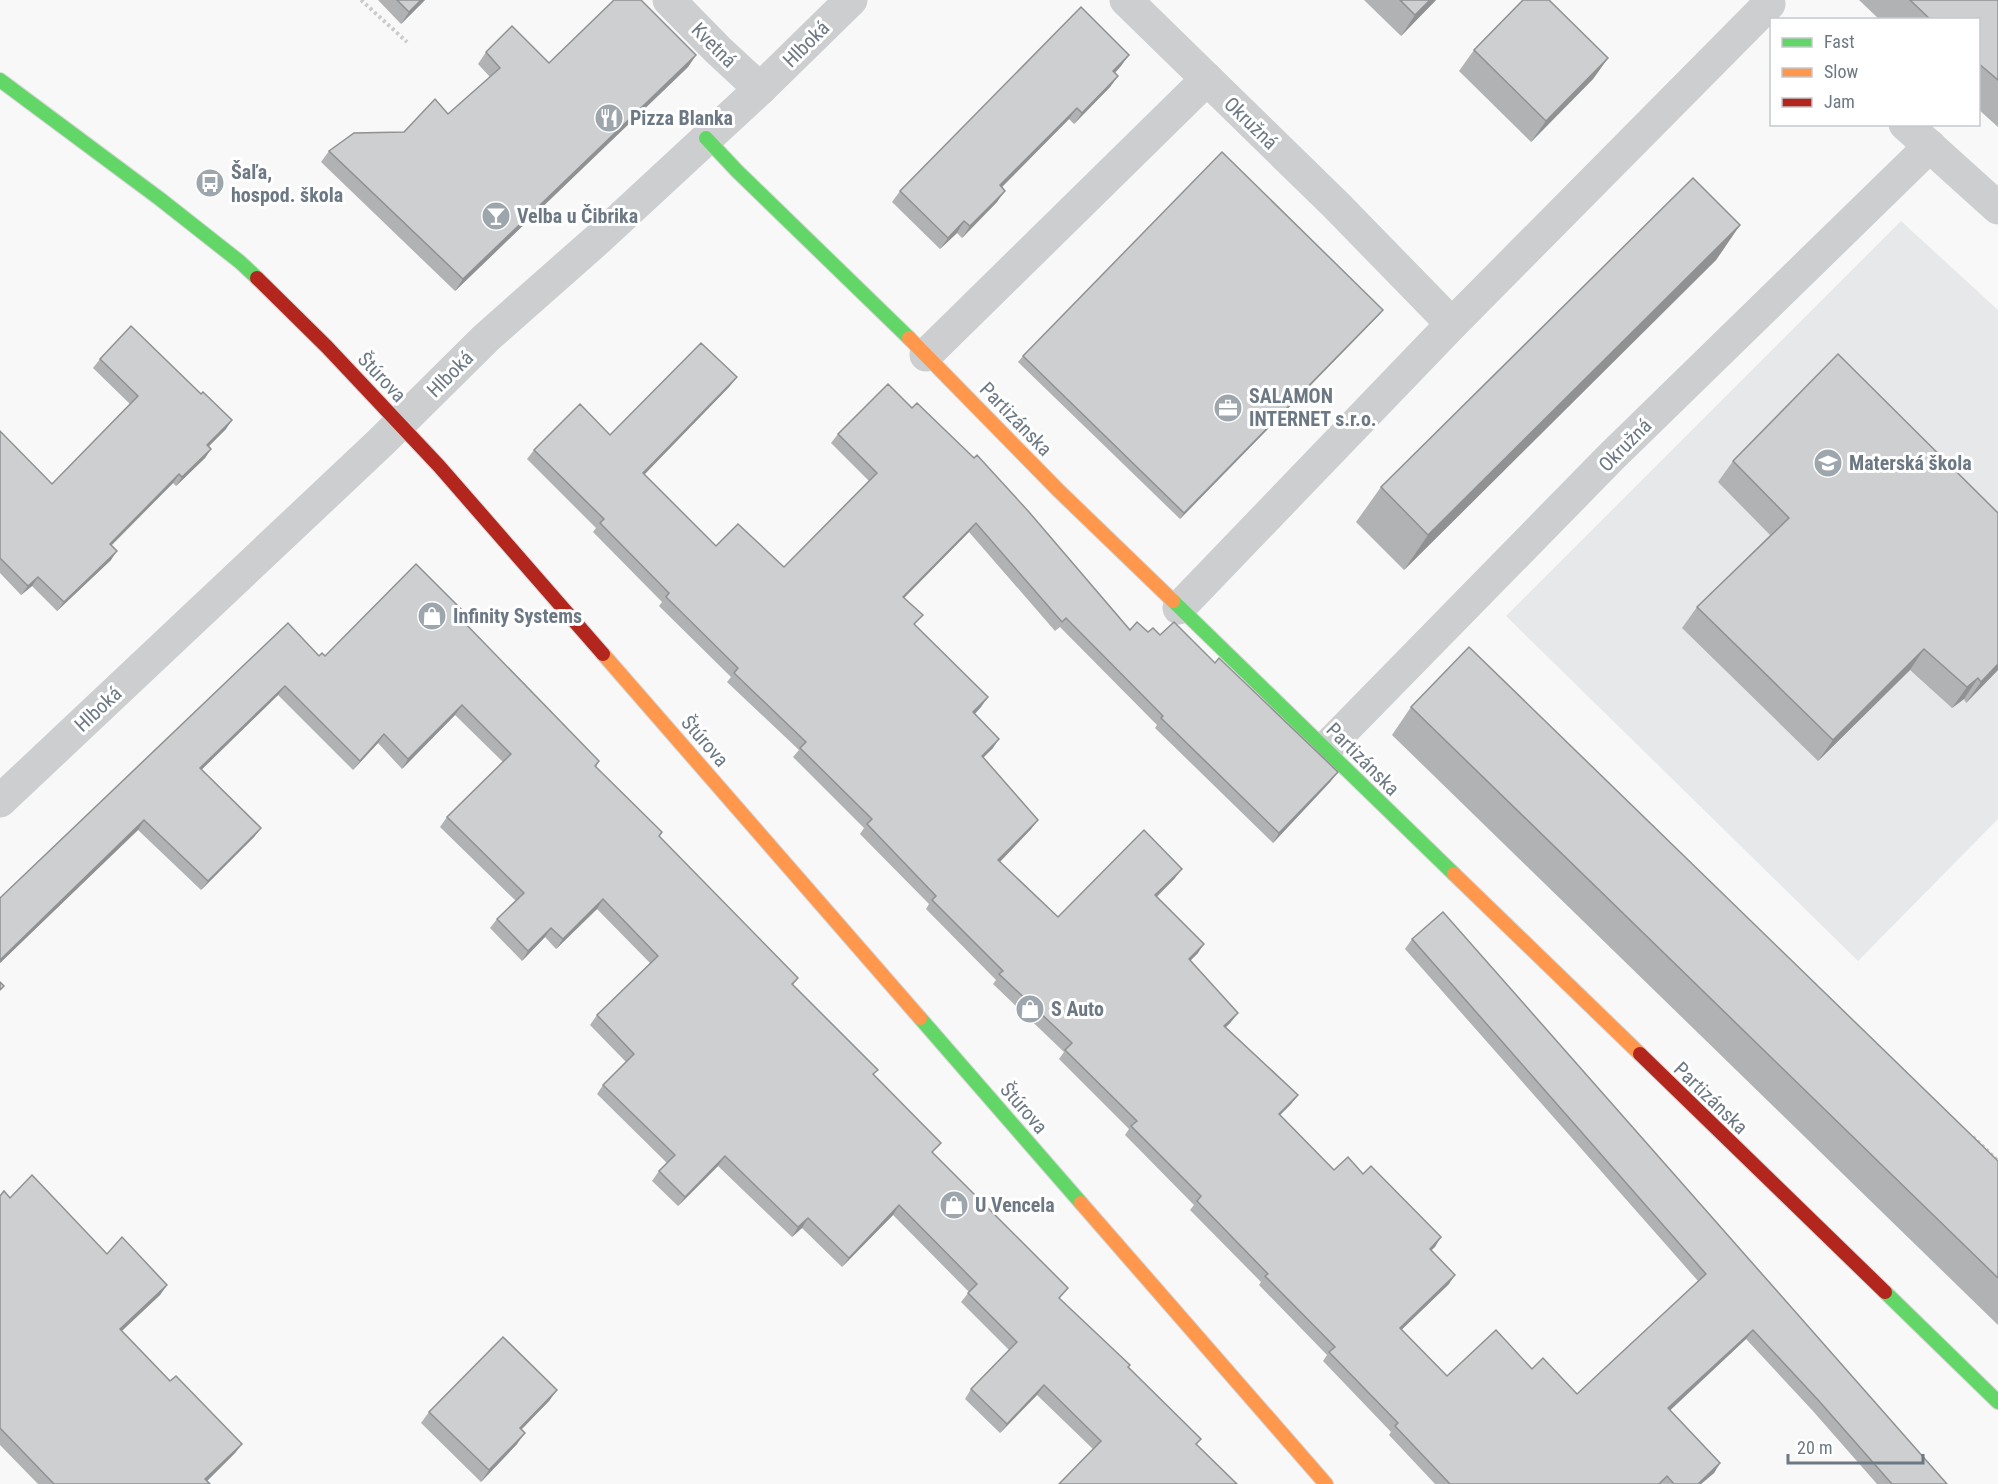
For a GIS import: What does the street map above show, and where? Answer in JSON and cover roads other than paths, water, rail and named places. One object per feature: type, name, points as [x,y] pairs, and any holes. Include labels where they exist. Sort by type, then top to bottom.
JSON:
[{"type":"main road","name":"Štúrova","points":[[0,80],[160,199],[240,262],[327,347],[454,483],[1326,1484]]},
{"type":"main road","name":"Partizánska","points":[[706,138],[926,355],[1059,491],[1998,1402]]},
{"type":"street","name":"Kvetná","points":[[669,0],[760,89]]},
{"type":"street","name":"Hlboká","points":[[0,801],[399,424],[486,338],[598,239],[760,89],[850,0]]},
{"type":"street","name":"Okružná","points":[[1126,0],[1344,213],[1452,324]]},
{"type":"street","points":[[1179,608],[1452,324],[1774,8]]},
{"type":"street","points":[[926,355],[1207,79]]},
{"type":"street","points":[[1907,126],[1998,208]]},
{"type":"street","name":"Okružná","points":[[1326,748],[1611,457],[1930,146]]},
{"type":"place","name":"Pizza Blanka","points":[[609,118]]},
{"type":"place","name":"Šaľa, hospod. škola","points":[[210,183]]},
{"type":"place","name":"Velba u Čibrika","points":[[496,216]]},
{"type":"place","name":"SALAMON INTERNET s.r.o.","points":[[1228,408]]},
{"type":"place","name":"Materská škola","points":[[1828,463]]},
{"type":"place","name":"Infinity Systems","points":[[432,616]]},
{"type":"place","name":"S Auto","points":[[1030,1009]]},
{"type":"place","name":"U Vencela","points":[[954,1205]]}]
